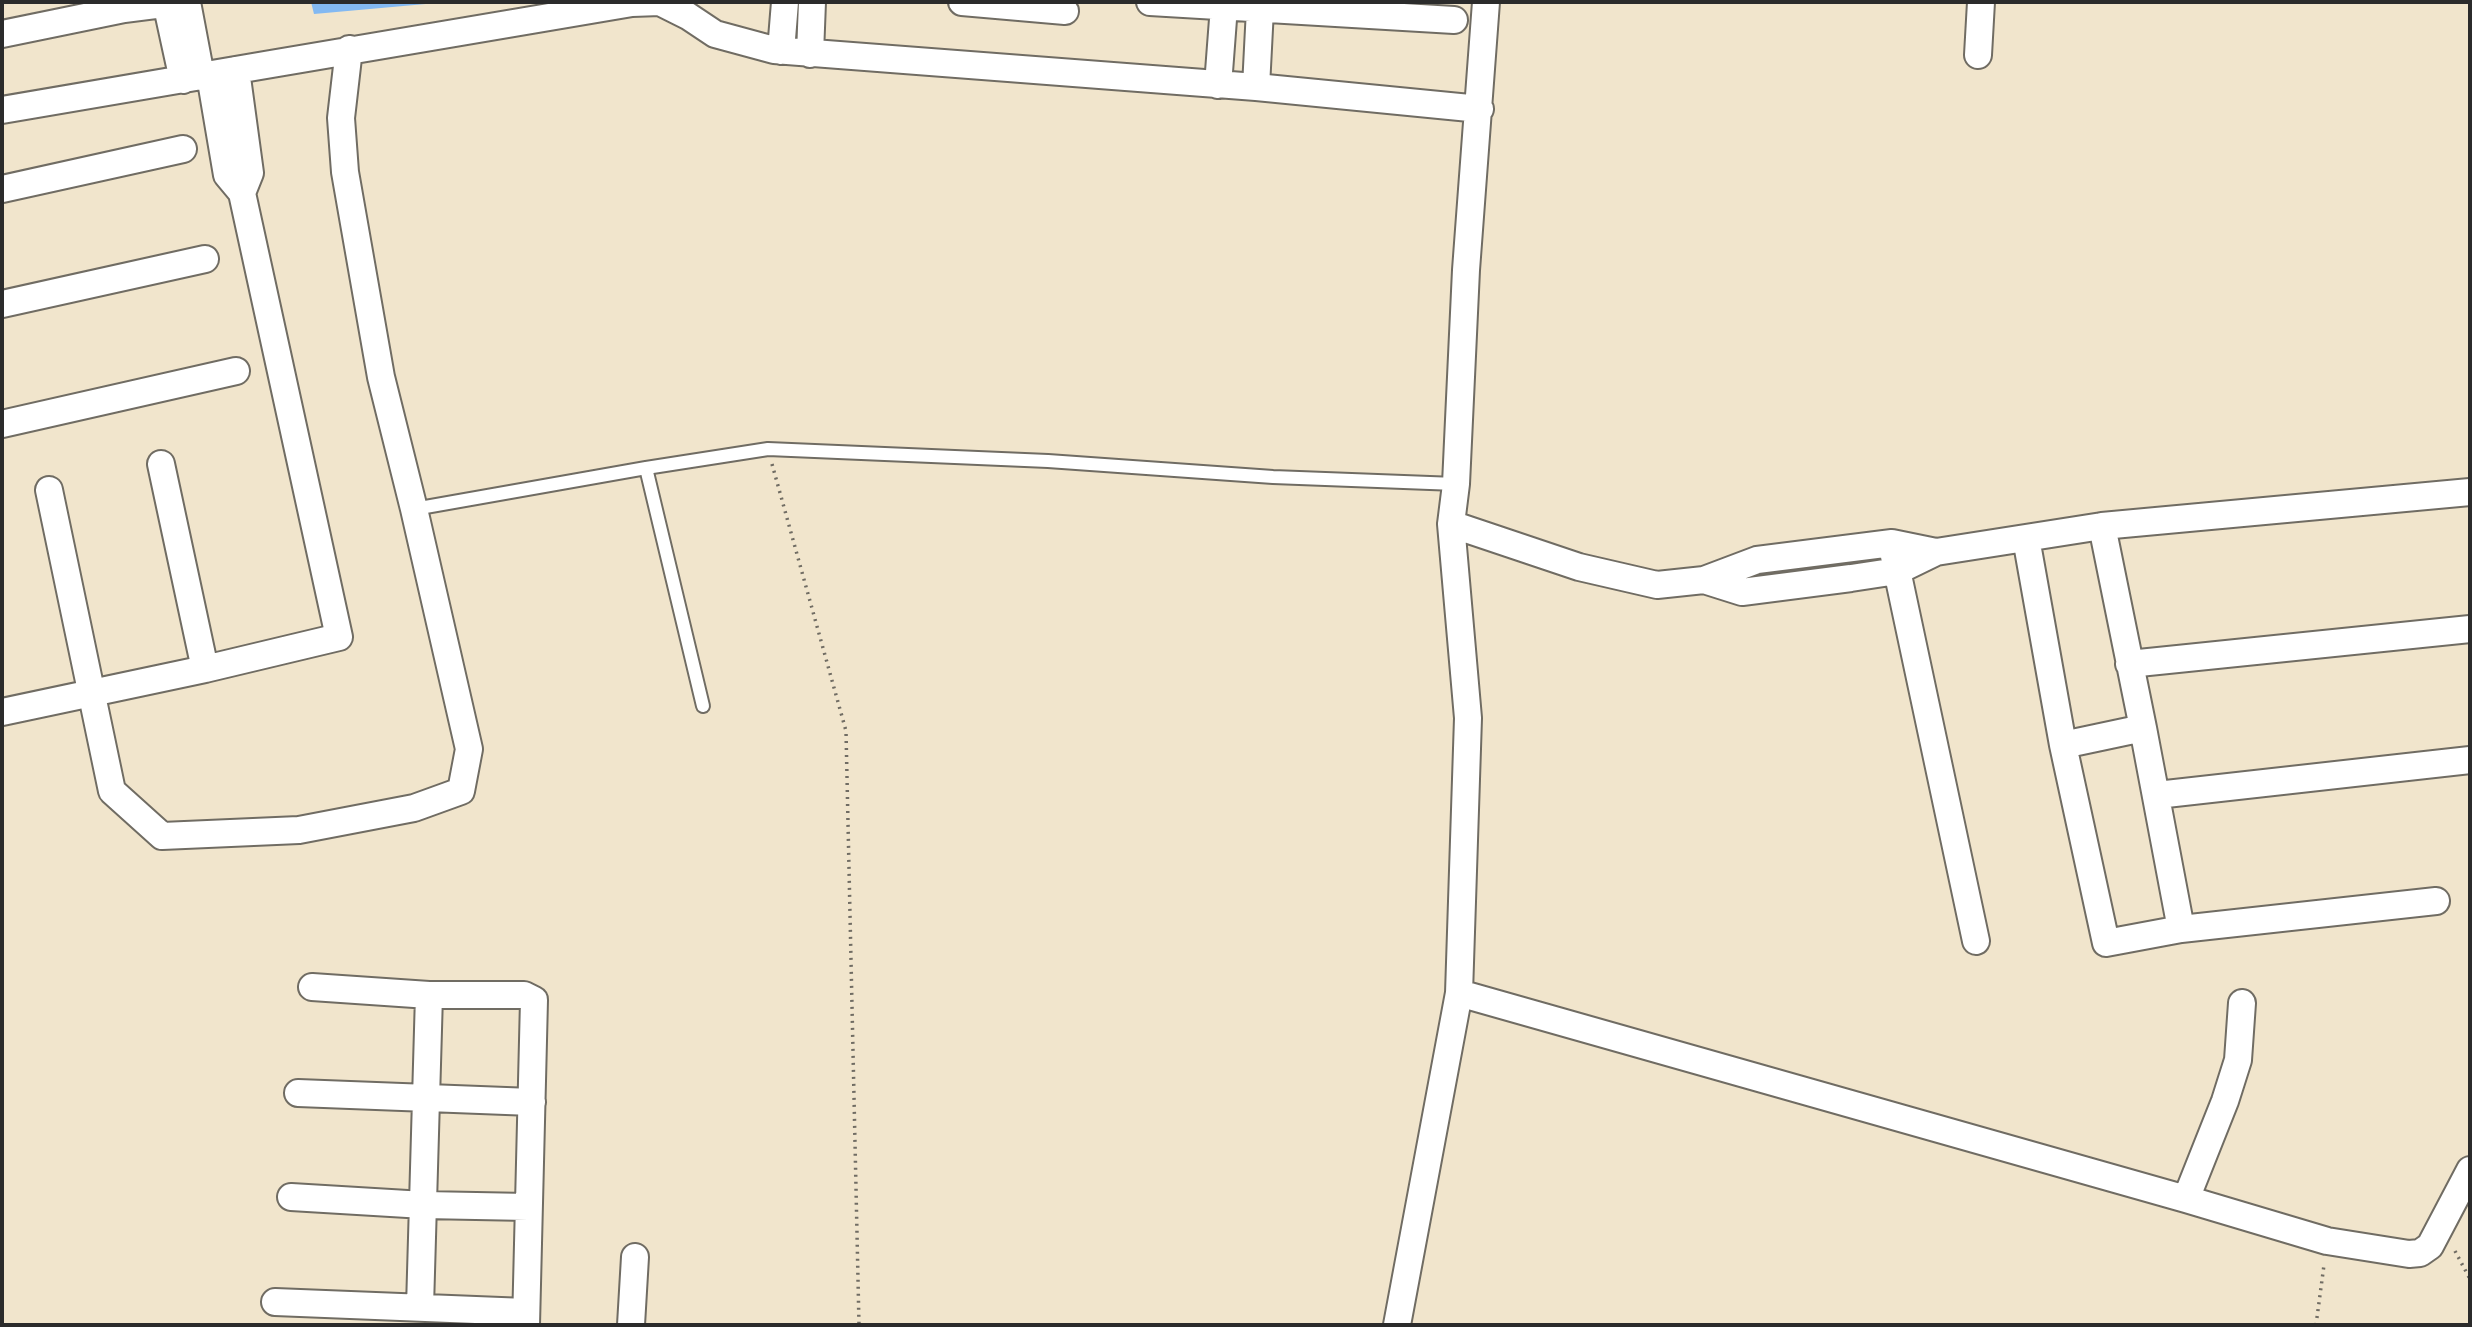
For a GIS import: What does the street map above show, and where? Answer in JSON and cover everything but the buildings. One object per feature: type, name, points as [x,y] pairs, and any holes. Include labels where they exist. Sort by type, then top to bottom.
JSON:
[{"type":"street","points":[[2,34],[124,9],[175,2],[250,173],[242,193],[339,637],[205,669],[2,712]]},
{"type":"street","points":[[2,110],[349,49],[632,3],[660,2],[715,34],[752,46],[782,51],[1256,87],[1480,109]]},
{"type":"street","points":[[782,51],[785,2]]},
{"type":"street","points":[[810,54],[812,2]]},
{"type":"street","points":[[962,2],[1065,11]]},
{"type":"street","points":[[1150,2],[1259,5],[1454,20]]},
{"type":"street","points":[[1397,1325],[1460,993],[1468,718],[1451,524],[1456,484],[1466,270],[1486,2]]},
{"type":"street","points":[[1978,55],[1981,2]]},
{"type":"street","points":[[1218,85],[1225,4]]},
{"type":"street","points":[[1256,87],[1259,5]]},
{"type":"street","points":[[49,490],[112,791],[162,836],[299,830],[414,808],[461,791],[470,749],[381,377],[345,172],[341,118],[349,49]]},
{"type":"street","points":[[2,189],[183,149]]},
{"type":"street","points":[[2,304],[205,259]]},
{"type":"street","points":[[2,424],[236,371]]},
{"type":"street","points":[[161,464],[205,669]]},
{"type":"street","points":[[1704,580],[1742,592],[1897,571],[1936,552],[2102,526],[2470,492]]},
{"type":"street","points":[[1451,524],[1579,567],[1657,585],[1704,580],[1757,561],[1892,543],[1936,552]]},
{"type":"street","points":[[2102,526],[2157,795],[2181,929]]},
{"type":"street","points":[[2026,538],[2063,745],[2106,943],[2181,929],[2436,901]]},
{"type":"street","points":[[1892,543],[1976,941]]},
{"type":"street","points":[[2129,664],[2470,629]]},
{"type":"street","points":[[2063,745],[2143,729]]},
{"type":"street","points":[[2157,795],[2470,760]]},
{"type":"street","points":[[275,1302],[420,1307],[526,1318],[534,1000],[524,995],[429,995],[312,987]]},
{"type":"street","points":[[1460,993],[2327,1241],[2409,1254],[2420,1253],[2430,1246],[2470,1170]]},
{"type":"street","points":[[420,1307],[429,995]]},
{"type":"street","points":[[2186,1199],[2225,1101],[2238,1060],[2242,1003]]},
{"type":"street","points":[[298,1093],[532,1102]]},
{"type":"street","points":[[291,1197],[424,1205],[528,1207]]},
{"type":"street","points":[[631,1325],[635,1257]]},
{"type":"lane","points":[[414,509],[768,449],[1048,461],[1273,477],[1456,484]]},
{"type":"lane","points":[[646,468],[703,706]]},
{"type":"path","points":[[768,449],[846,731],[859,1325]]},
{"type":"path","points":[[2435,1237],[2455,1251],[2470,1279]]},
{"type":"path","points":[[2316,1325],[2327,1241]]},
{"type":"water","points":[[311,2],[448,2],[314,14]]}]
